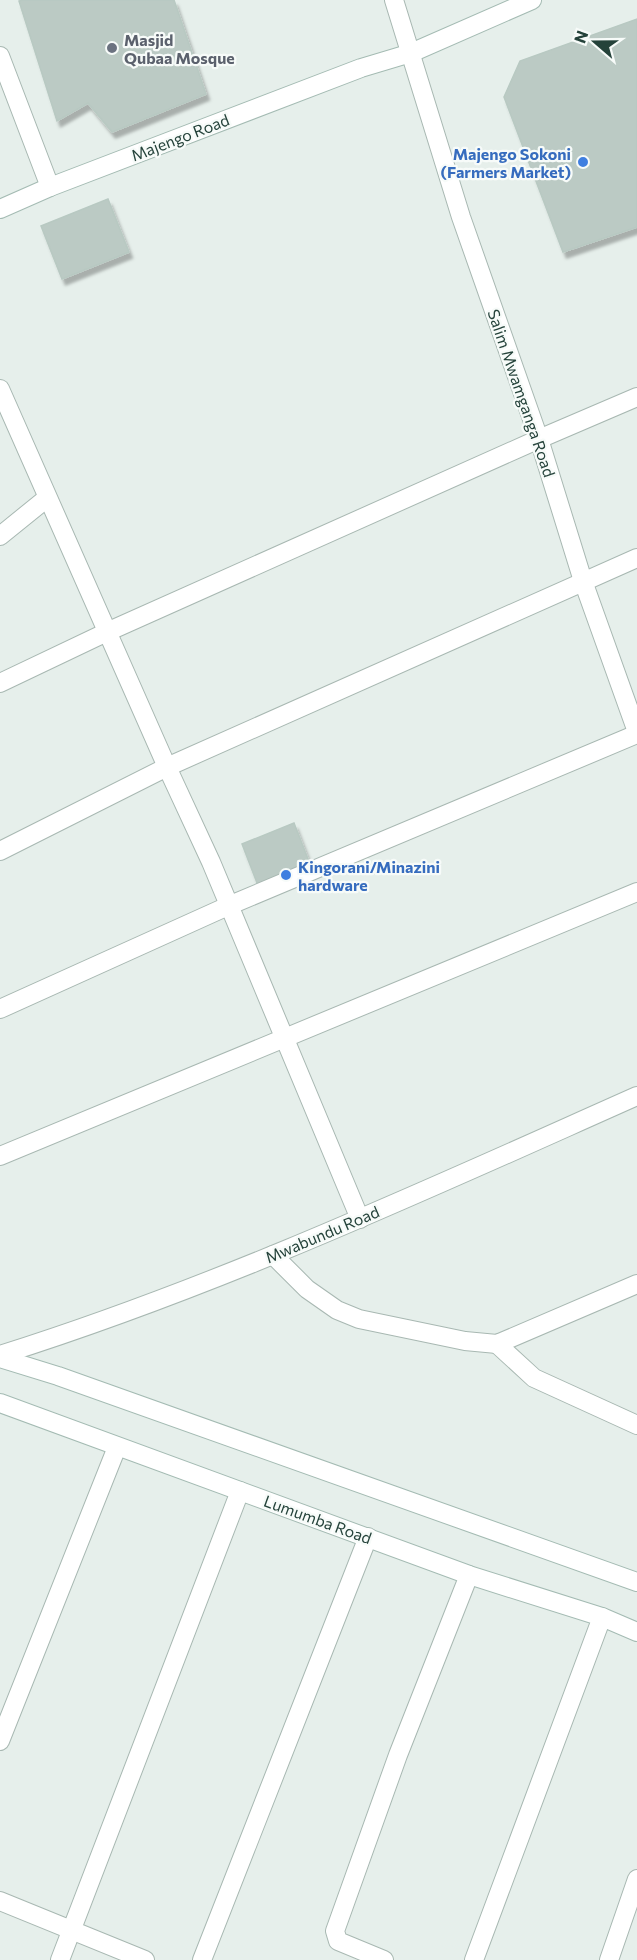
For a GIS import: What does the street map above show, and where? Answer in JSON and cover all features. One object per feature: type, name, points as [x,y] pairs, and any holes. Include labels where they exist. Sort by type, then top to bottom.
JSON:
[{"type":"street","name":"Salim Mwamganga Road","points":[[394,0],[461,217],[539,439],[583,581],[637,733]]},
{"type":"street","points":[[411,53],[532,0]]},
{"type":"street","name":"Majengo Road","points":[[0,209],[50,187],[362,68],[411,53]]},
{"type":"street","points":[[0,56],[50,187]]},
{"type":"street","points":[[0,389],[211,862],[360,1219]]},
{"type":"street","points":[[0,683],[107,632],[637,397]]},
{"type":"street","points":[[0,536],[47,498]]},
{"type":"street","points":[[0,851],[167,767],[637,558]]},
{"type":"street","points":[[0,1009],[228,906],[637,733]]},
{"type":"street","points":[[0,1156],[637,892]]},
{"type":"street","name":"Mwabundu Road","points":[[0,1356],[76,1331],[273,1255],[360,1219],[637,1096]]},
{"type":"street","points":[[273,1255],[307,1289],[337,1310],[359,1319],[465,1341],[497,1344],[637,1284]]},
{"type":"street","points":[[497,1344],[534,1378],[637,1425]]},
{"type":"street","points":[[0,1356],[637,1582]]},
{"type":"street","name":"Lumumba Road","points":[[0,1403],[469,1575],[602,1617],[637,1632]]},
{"type":"street","points":[[0,1741],[117,1447]]},
{"type":"street","points":[[60,1960],[240,1491]]},
{"type":"street","points":[[202,1960],[368,1537]]},
{"type":"street","points":[[384,1960],[338,1941],[335,1931],[398,1755],[469,1575]]},
{"type":"street","points":[[474,1960],[602,1617]]},
{"type":"street","points":[[609,1960],[637,1880]]},
{"type":"street","points":[[0,1901],[145,1960]]},
{"type":"building","name":"Masjid Qubaa Mosque","points":[[174,0],[206,94],[112,132],[88,103],[57,121],[19,1]]},
{"type":"building","name":"Majengo Sokoni (Farmers Market)","points":[[637,19],[637,227],[563,252],[504,97],[520,61]]},
{"type":"building","points":[[108,199],[129,252],[62,279],[41,226]]},
{"type":"building","points":[[294,823],[311,867],[259,888],[242,844]]},
{"type":"place","name":"Masjid Qubaa Mosque","points":[[112,48]]},
{"type":"place","name":"Majengo Sokoni (Farmers Market)","points":[[583,162]]},
{"type":"place","name":"Kingorani/Minazini hardware","points":[[286,875]]}]
